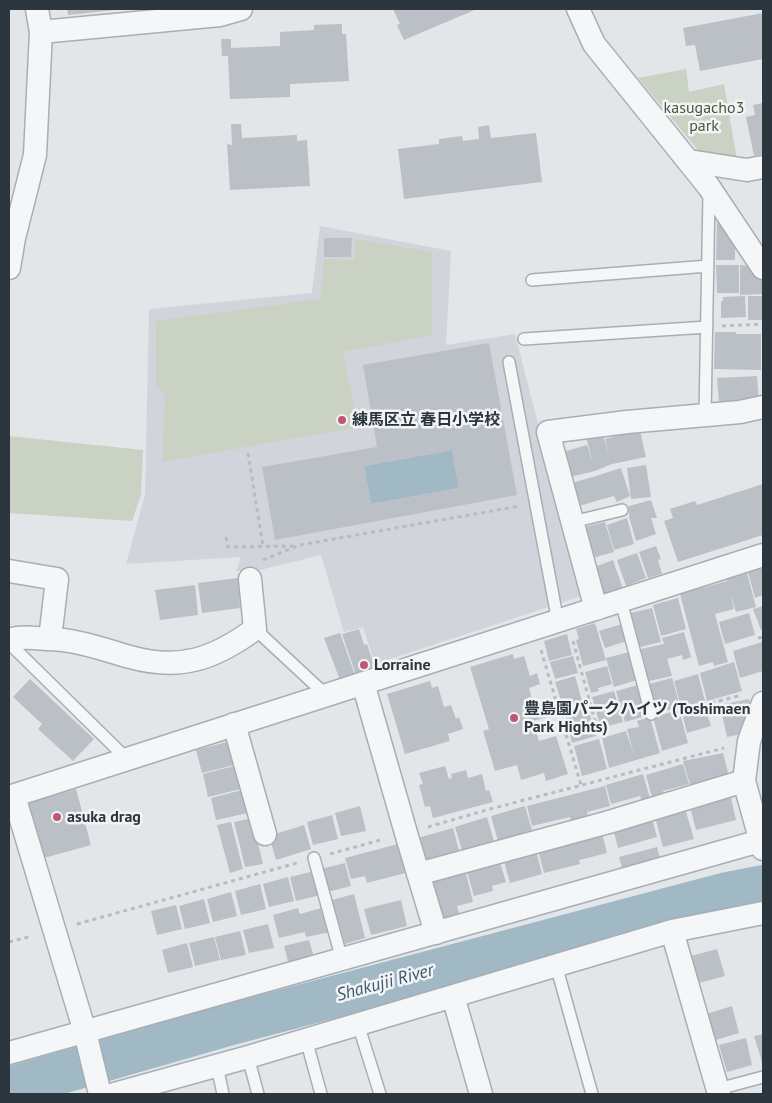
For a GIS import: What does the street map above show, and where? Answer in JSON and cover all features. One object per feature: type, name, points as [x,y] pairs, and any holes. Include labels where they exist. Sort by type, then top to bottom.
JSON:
[{"type":"street","points":[[9,268],[14,238],[35,155],[41,32],[37,9]]},
{"type":"street","points":[[41,32],[220,16],[241,9]]},
{"type":"street","points":[[578,9],[594,44],[710,187],[763,268]]},
{"type":"street","points":[[689,161],[747,170],[763,167]]},
{"type":"street","points":[[596,609],[548,432],[627,422],[740,412],[763,407]]},
{"type":"street","points":[[100,1094],[85,1032],[12,796],[763,555]]},
{"type":"street","points":[[9,571],[57,579],[50,639]]},
{"type":"street","points":[[9,641],[16,638],[50,639],[94,646],[153,662],[176,664],[206,657],[235,644],[255,628],[250,579]]},
{"type":"street","points":[[363,683],[436,933]]},
{"type":"street","points":[[9,1053],[436,933],[761,835],[744,781],[755,698]]},
{"type":"street","points":[[234,724],[265,834]]},
{"type":"street","points":[[418,874],[609,822],[744,781]]},
{"type":"street","points":[[114,1094],[248,1057],[672,931],[763,913]]},
{"type":"street","points":[[672,931],[718,1092]]},
{"type":"street","points":[[453,996],[481,1094]]},
{"type":"lane","points":[[705,416],[710,187]]},
{"type":"lane","points":[[532,280],[708,266]]},
{"type":"lane","points":[[524,339],[707,327]]},
{"type":"lane","points":[[510,362],[535,503],[562,620]]},
{"type":"lane","points":[[572,522],[622,510]]},
{"type":"lane","points":[[621,601],[651,714]]},
{"type":"lane","points":[[255,628],[326,695]]},
{"type":"lane","points":[[9,641],[127,759]]},
{"type":"lane","points":[[314,858],[342,960]]},
{"type":"lane","points":[[556,965],[592,1094]]},
{"type":"lane","points":[[358,1024],[380,1094]]},
{"type":"lane","points":[[306,1039],[321,1094]]},
{"type":"lane","points":[[248,1057],[258,1094]]},
{"type":"lane","points":[[217,1066],[223,1094]]},
{"type":"lane","points":[[718,1092],[763,1077]]},
{"type":"path","points":[[707,327],[763,324]]},
{"type":"path","points":[[248,453],[263,546]]},
{"type":"path","points":[[226,537],[228,547],[300,546],[535,503]]},
{"type":"path","points":[[250,579],[249,566],[300,546]]},
{"type":"path","points":[[562,620],[598,732]]},
{"type":"path","points":[[758,638],[763,637]]},
{"type":"path","points":[[540,646],[581,785]]},
{"type":"path","points":[[711,702],[755,698]]},
{"type":"path","points":[[9,942],[490,809],[749,741]]},
{"type":"shaded area","name":"練馬区立 春日小学校","points":[[320,226],[451,251],[446,345],[515,334],[582,596],[375,664],[363,627],[344,632],[321,555],[256,571],[236,571],[241,557],[126,564],[145,495],[149,309],[312,293]]},
{"type":"green space","name":"kasugacho3 park","points":[[686,69],[689,92],[724,84],[737,160],[702,155],[638,78]]},
{"type":"green space","points":[[355,239],[432,252],[432,335],[343,352],[358,427],[162,462],[165,395],[156,384],[156,321],[320,299],[324,259],[354,260]]},
{"type":"green space","points":[[9,436],[143,450],[141,495],[132,521],[9,513]]},
{"type":"water","points":[[452,450],[459,488],[371,504],[364,466]]},
{"type":"building","points":[[67,9],[115,9],[115,10],[68,15]]},
{"type":"building","points":[[393,9],[477,9],[404,40],[397,25],[400,24]]},
{"type":"building","points":[[763,13],[763,59],[700,71],[695,45],[686,46],[683,28]]},
{"type":"building","points":[[342,24],[342,34],[346,34],[349,81],[290,84],[290,97],[230,99],[228,56],[222,56],[221,39],[231,39],[231,48],[280,46],[280,32],[314,30],[314,25]]},
{"type":"building","points":[[763,103],[763,154],[754,156],[746,117],[755,115],[753,105]]},
{"type":"building","points":[[231,124],[241,124],[242,138],[297,135],[297,141],[307,140],[310,186],[230,190],[227,144],[232,145]]},
{"type":"building","points":[[489,125],[491,138],[536,133],[542,182],[404,199],[398,149],[439,144],[439,139],[462,136],[463,141],[479,139],[478,127]]},
{"type":"building","points":[[717,223],[729,223],[735,235],[735,260],[716,260]]},
{"type":"building","points":[[324,238],[352,238],[351,257],[324,257]]},
{"type":"building","points":[[716,265],[739,265],[739,293],[717,293]]},
{"type":"building","points":[[740,265],[753,266],[763,281],[763,294],[740,295]]},
{"type":"building","points":[[745,296],[746,317],[721,318],[721,301],[723,301],[723,297]]},
{"type":"building","points":[[748,296],[763,296],[763,320],[748,320]]},
{"type":"building","points":[[715,332],[761,334],[761,370],[714,369]]},
{"type":"building","points":[[489,343],[517,495],[275,540],[262,467],[377,447],[363,365]],"holes":[[[452,450],[459,488],[371,504],[364,466]]]},
{"type":"building","points":[[757,376],[759,400],[719,403],[717,378]]},
{"type":"building","points":[[633,431],[640,431],[646,457],[612,464],[595,471],[570,477],[563,452],[587,445],[593,463],[586,437],[602,433],[609,454],[605,439]]},
{"type":"building","points":[[646,465],[651,497],[631,499],[627,468]]},
{"type":"building","points":[[621,468],[630,496],[617,502],[614,496],[603,499],[596,476]]},
{"type":"building","points":[[596,476],[603,499],[579,506],[572,483]]},
{"type":"building","points":[[763,484],[763,535],[678,562],[664,521],[673,518],[670,509],[695,501],[697,505]]},
{"type":"building","points":[[651,500],[657,518],[651,518],[656,534],[636,541],[629,517],[629,506]]},
{"type":"building","points":[[627,518],[634,544],[614,550],[607,525]]},
{"type":"building","points":[[605,522],[614,552],[592,558],[583,527]]},
{"type":"building","points":[[656,546],[661,559],[658,560],[662,574],[648,578],[639,552]]},
{"type":"building","points":[[637,553],[646,578],[626,586],[617,560]]},
{"type":"building","points":[[613,560],[623,589],[606,595],[602,593],[595,572],[598,571],[597,566]]},
{"type":"building","points":[[763,568],[763,595],[755,598],[748,572]]},
{"type":"building","points":[[747,573],[756,607],[736,612],[730,592],[734,609],[715,614],[728,662],[714,666],[713,662],[699,666],[680,594],[727,581],[727,578]]},
{"type":"building","points":[[238,578],[240,608],[202,613],[198,583]]},
{"type":"building","points":[[195,585],[198,615],[160,620],[155,590]]},
{"type":"building","points":[[678,598],[686,629],[661,636],[653,605]]},
{"type":"building","points":[[763,606],[763,629],[761,630],[753,609]]},
{"type":"building","points":[[652,608],[661,642],[640,647],[631,613]]},
{"type":"building","points":[[749,613],[755,635],[725,644],[719,622]]},
{"type":"building","points":[[595,623],[606,660],[583,666],[576,640],[579,639],[576,629]]},
{"type":"building","points":[[622,624],[627,641],[605,648],[599,631]]},
{"type":"building","points":[[359,629],[364,645],[367,644],[375,668],[356,675],[342,634]]},
{"type":"building","points":[[684,632],[691,657],[683,660],[682,655],[667,659],[672,676],[649,681],[641,649],[664,644],[662,638]]},
{"type":"building","points":[[340,633],[355,675],[340,680],[324,638]]},
{"type":"building","points":[[567,634],[572,655],[549,661],[544,641]]},
{"type":"building","points":[[762,642],[763,671],[740,678],[733,651]]},
{"type":"building","points":[[629,652],[637,680],[614,687],[606,658]]},
{"type":"building","name":"豊島園パークハイツ (Toshimaen Park Hights)","points":[[513,654],[514,659],[524,656],[530,676],[537,673],[540,684],[529,688],[535,710],[547,706],[550,716],[533,721],[539,741],[556,736],[568,774],[546,781],[544,773],[521,780],[517,765],[495,771],[483,731],[489,729],[470,667]]},
{"type":"building","points":[[573,656],[578,673],[555,679],[550,662]]},
{"type":"building","points":[[734,662],[742,691],[707,701],[700,673]]},
{"type":"building","points":[[607,666],[612,684],[598,688],[599,691],[591,693],[585,672]]},
{"type":"building","points":[[698,674],[705,701],[681,708],[674,681]]},
{"type":"building","points":[[575,676],[582,701],[563,707],[555,682]]},
{"type":"building","points":[[672,678],[680,707],[657,713],[649,684]]},
{"type":"building","points":[[30,679],[94,739],[73,761],[38,729],[42,724],[13,697]]},
{"type":"building","points":[[430,681],[432,688],[438,686],[444,707],[451,705],[456,719],[459,717],[463,729],[448,734],[450,741],[405,754],[387,694]]},
{"type":"building","points":[[638,685],[646,716],[625,722],[616,691]]},
{"type":"building","points":[[614,691],[623,722],[601,728],[592,697]]},
{"type":"building","points":[[749,699],[752,713],[746,714],[748,721],[744,722],[746,733],[727,737],[720,705]]},
{"type":"building","points":[[587,705],[596,736],[572,743],[564,712]]},
{"type":"building","points":[[716,705],[718,714],[708,717],[711,726],[687,733],[682,713]]},
{"type":"building","points":[[679,710],[688,743],[662,751],[653,717]]},
{"type":"building","points":[[650,717],[660,753],[609,768],[602,738],[626,731],[634,755],[627,729],[639,727],[637,721]]},
{"type":"building","points":[[599,739],[607,769],[582,776],[574,746]]},
{"type":"building","points":[[227,742],[234,765],[202,773],[196,750]]},
{"type":"building","points":[[723,753],[730,780],[692,791],[683,761]]},
{"type":"building","points":[[683,764],[689,784],[663,791],[665,798],[653,801],[646,775]]},
{"type":"building","points":[[234,766],[241,789],[208,797],[203,774]]},
{"type":"building","points":[[445,766],[449,779],[452,778],[451,774],[466,770],[468,778],[482,774],[486,791],[489,790],[493,802],[433,818],[430,806],[425,807],[419,785],[423,784],[419,773]]},
{"type":"building","points":[[643,774],[651,802],[643,805],[640,796],[611,804],[606,785]]},
{"type":"building","points":[[605,786],[610,806],[587,812],[589,821],[572,825],[570,817],[532,826],[527,806]]},
{"type":"building","points":[[76,789],[91,845],[44,858],[27,803]]},
{"type":"building","points":[[242,790],[248,813],[216,820],[211,798]]},
{"type":"building","points":[[730,793],[736,820],[696,830],[689,803]]},
{"type":"building","points":[[684,805],[694,839],[663,847],[654,813]]},
{"type":"building","points":[[360,806],[366,831],[341,836],[335,813]]},
{"type":"building","points":[[525,806],[532,830],[498,841],[491,816]]},
{"type":"building","points":[[332,815],[338,839],[313,845],[307,822]]},
{"type":"building","points":[[651,815],[657,837],[618,848],[612,825]]},
{"type":"building","points":[[487,817],[494,841],[462,850],[455,827]]},
{"type":"building","points":[[252,818],[263,864],[245,867],[234,822]]},
{"type":"building","points":[[231,822],[243,869],[230,873],[217,825]]},
{"type":"building","points":[[304,825],[311,849],[276,860],[269,836]]},
{"type":"building","points":[[453,828],[460,854],[421,865],[414,839]]},
{"type":"building","points":[[601,829],[607,853],[579,860],[580,864],[544,873],[537,846]]},
{"type":"building","points":[[398,844],[401,857],[404,856],[409,872],[367,883],[365,876],[351,879],[345,858]]},
{"type":"building","points":[[535,846],[542,874],[510,883],[502,854]]},
{"type":"building","points":[[657,847],[661,862],[623,872],[619,857]]},
{"type":"building","points":[[498,856],[506,882],[492,886],[493,891],[474,896],[465,865]]},
{"type":"building","points":[[345,863],[351,886],[327,892],[321,869]]},
{"type":"building","points":[[464,865],[473,902],[457,906],[460,917],[438,923],[425,877]]},
{"type":"building","points":[[314,871],[320,895],[296,901],[290,877]]},
{"type":"building","points":[[288,877],[294,901],[269,907],[263,884]]},
{"type":"building","points":[[260,884],[266,909],[241,915],[235,891]]},
{"type":"building","points":[[231,892],[237,916],[213,922],[207,899]]},
{"type":"building","points":[[354,894],[365,938],[345,944],[332,900]]},
{"type":"building","points":[[204,899],[210,923],[185,929],[179,906]]},
{"type":"building","points":[[401,900],[407,926],[371,935],[364,909]]},
{"type":"building","points":[[176,905],[182,929],[157,935],[151,911]]},
{"type":"building","points":[[325,907],[331,932],[306,937],[305,932],[279,938],[273,915],[298,908],[300,914]]},
{"type":"building","points":[[268,924],[274,948],[249,953],[243,930]]},
{"type":"building","points":[[240,931],[246,955],[221,960],[215,937]]},
{"type":"building","points":[[214,937],[220,960],[195,966],[189,943]]},
{"type":"building","points":[[309,940],[314,957],[289,965],[284,946]]},
{"type":"building","points":[[187,943],[193,967],[168,973],[162,950]]},
{"type":"building","points":[[717,949],[725,976],[699,983],[691,956]]},
{"type":"building","points":[[732,1006],[739,1033],[713,1041],[706,1014]]},
{"type":"building","points":[[763,1034],[763,1065],[754,1036]]},
{"type":"building","points":[[746,1038],[752,1065],[727,1072],[719,1045]]},
{"type":"waterway","name":"Shakujii River","points":[[9,1088],[224,1026],[727,893],[763,886]]},
{"type":"place","name":"練馬区立 春日小学校","points":[[342,420]]},
{"type":"place","name":"Lorraine","points":[[364,665]]},
{"type":"place","name":"豊島園パークハイツ (Toshimaen Park Hights)","points":[[514,718]]},
{"type":"place","name":"asuka drag","points":[[57,817]]}]
